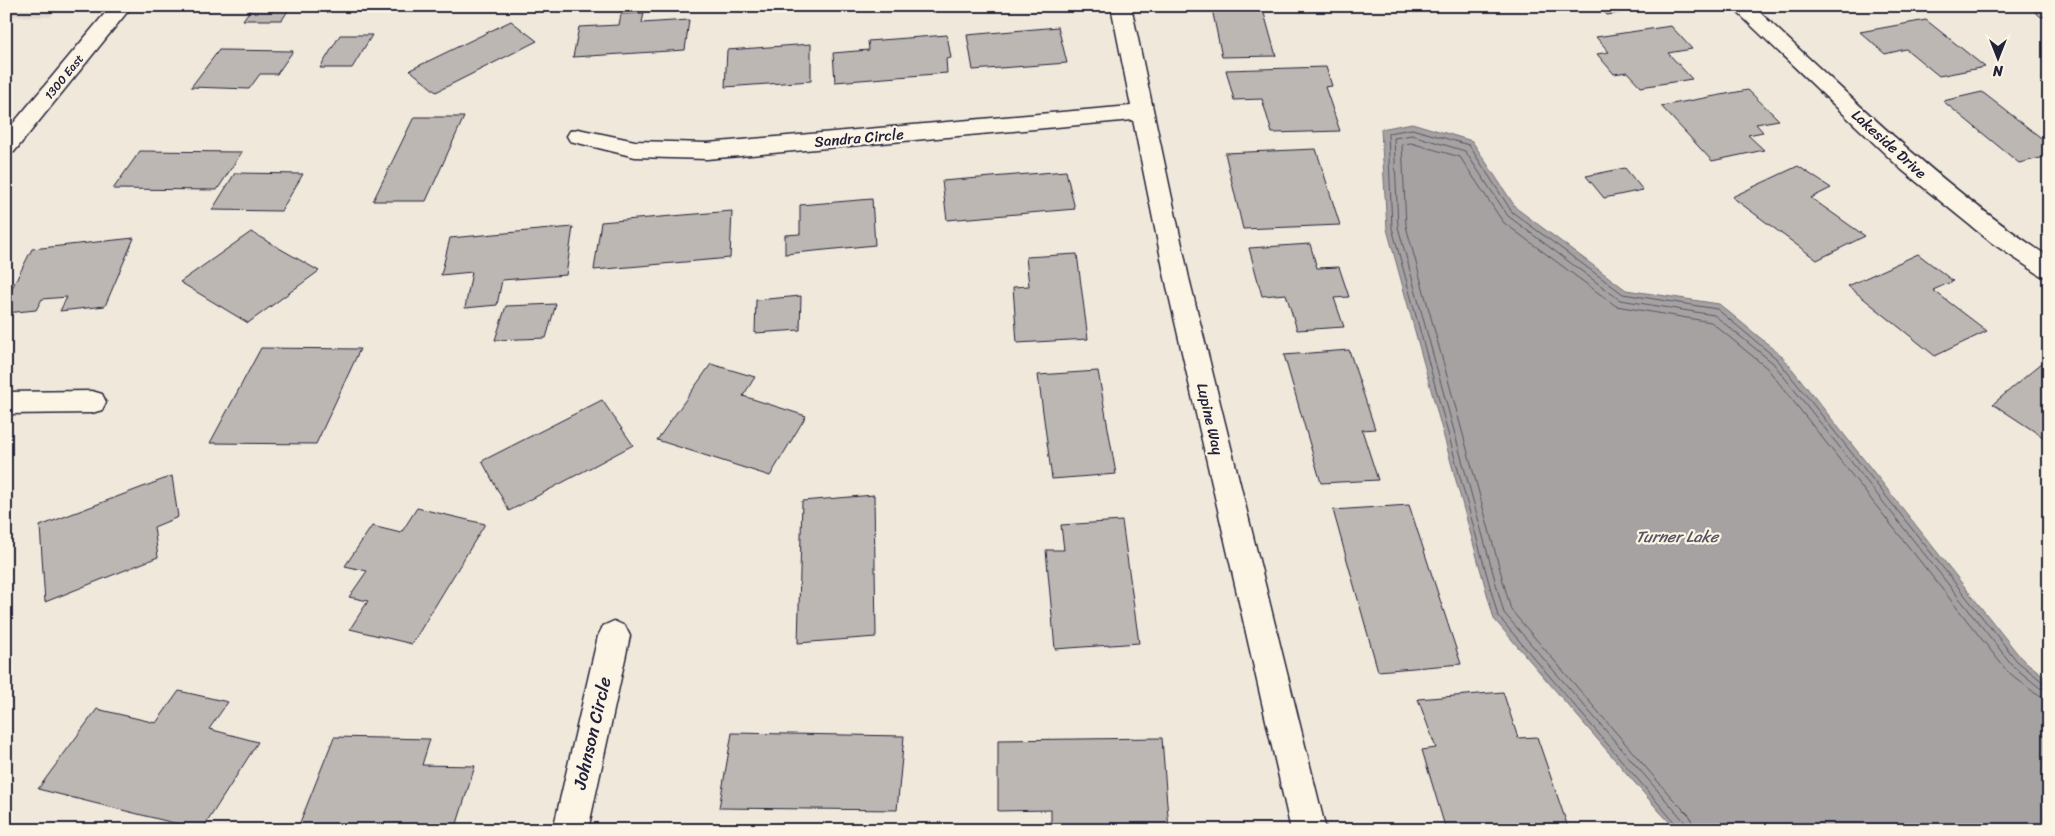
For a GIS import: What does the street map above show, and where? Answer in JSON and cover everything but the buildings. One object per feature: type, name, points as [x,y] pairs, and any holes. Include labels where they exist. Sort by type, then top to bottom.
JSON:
[{"type":"street","name":"1300 East","points":[[6,147],[122,6]]},
{"type":"street","name":"Lupine Way","points":[[1121,6],[1141,112],[1179,287],[1309,830]]},
{"type":"street","name":"Lakeside Drive","points":[[1741,6],[1910,165],[2001,237],[2049,269]]},
{"type":"street","name":"Sandra Circle","points":[[578,136],[635,149],[707,151],[1141,112]]},
{"type":"street","points":[[6,403],[92,402]]},
{"type":"street","name":"Johnson Circle","points":[[570,830],[614,636]]},
{"type":"shaded area","points":[[6,6],[59,6],[50,17],[6,16]]},
{"type":"water","name":"Turner Lake","points":[[1412,123],[1472,141],[1516,208],[1626,290],[1719,304],[1781,355],[2021,658],[2049,680],[2049,830],[1677,830],[1659,811],[1494,619],[1387,229],[1381,129]]}]
